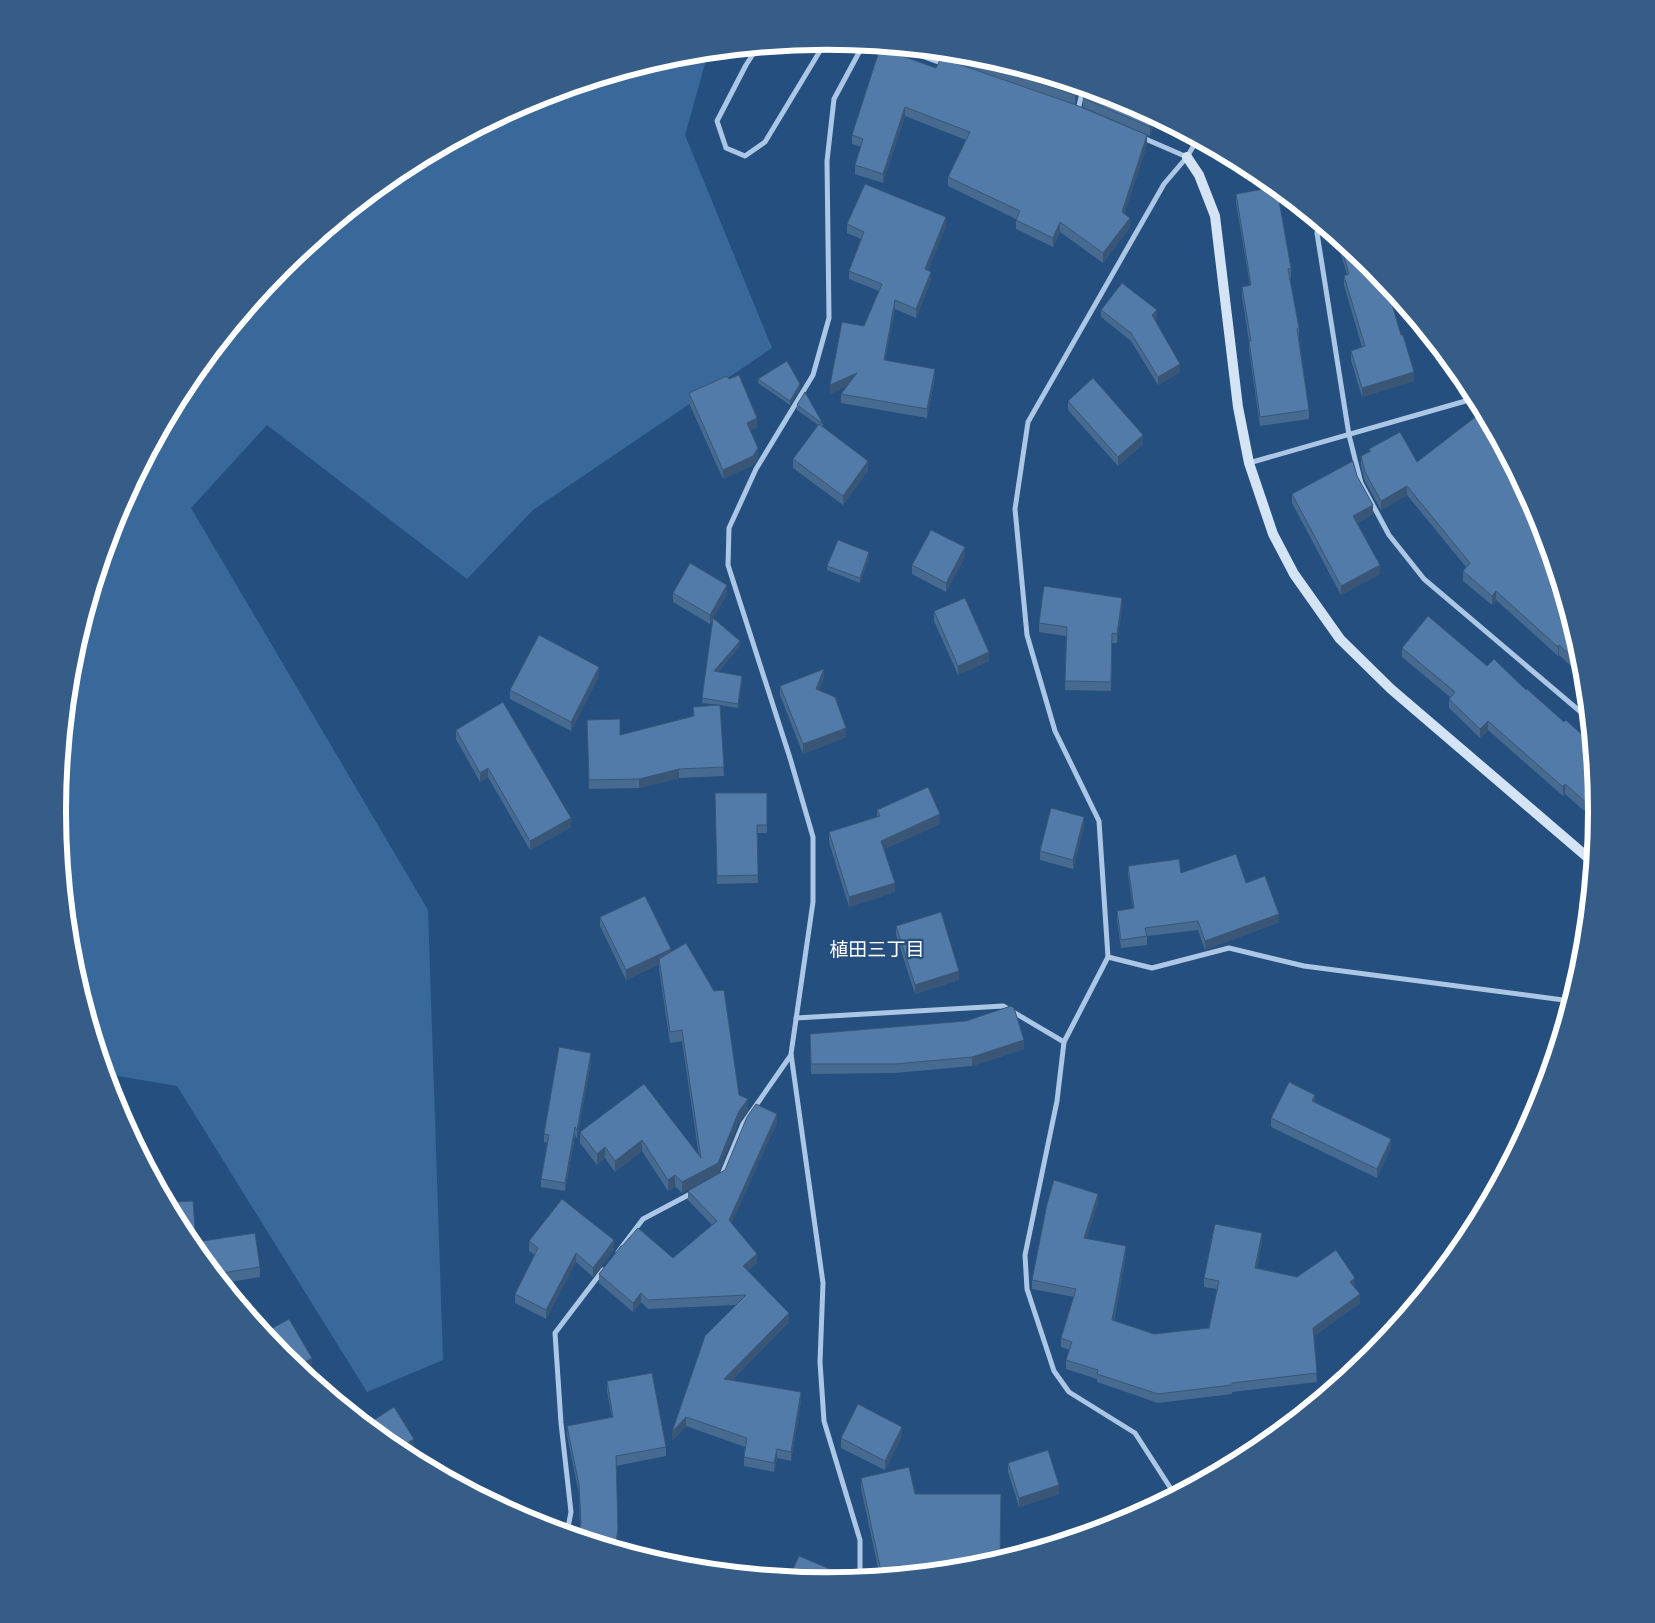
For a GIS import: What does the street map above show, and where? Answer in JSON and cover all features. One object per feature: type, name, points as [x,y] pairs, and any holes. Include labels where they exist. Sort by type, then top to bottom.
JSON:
[{"type":"street","points":[[753,55],[717,121],[726,148],[744,156],[765,142],[820,50]]},
{"type":"street","points":[[860,51],[834,99],[827,161],[829,318],[813,375],[756,469],[729,528],[728,565],[790,758],[813,837],[813,902],[791,1054],[823,1283],[820,1362],[824,1421],[860,1540],[860,1572]]},
{"type":"street","points":[[925,57],[946,64]]},
{"type":"street","points":[[1078,110],[1082,94]]},
{"type":"street","points":[[1068,106],[1087,114]]},
{"type":"street","points":[[1132,133],[1186,157],[1199,175],[1215,216],[1238,406],[1249,462],[1273,534],[1294,574],[1340,639],[1391,689],[1587,857]]},
{"type":"street","points":[[1172,1490],[1136,1434],[1068,1392],[1054,1371],[1027,1289],[1025,1255],[1057,1101],[1064,1042],[1108,957],[1099,821],[1055,731],[1027,635],[1015,509],[1028,422],[1164,184],[1194,145]]},
{"type":"street","points":[[1318,229],[1348,435],[1361,483],[1389,535],[1424,579],[1582,713]]},
{"type":"street","points":[[1249,462],[1468,400]]},
{"type":"street","points":[[1108,957],[1152,968],[1229,948],[1304,966],[1565,1000]]},
{"type":"street","points":[[796,1018],[1003,1006],[1064,1042]]},
{"type":"street","points":[[713,1182],[721,1177],[743,1124],[791,1054]]},
{"type":"street","points":[[614,1257],[644,1219],[704,1186]]},
{"type":"street","points":[[567,1527],[571,1512],[561,1423],[555,1333],[608,1265]]},
{"type":"shaded area","points":[[706,61],[685,135],[772,348],[533,510],[467,579],[267,425],[191,508],[428,910],[443,1360],[367,1392],[177,1086],[113,1075],[92,1009],[81,960],[73,911],[68,861],[66,812],[68,762],[73,712],[81,663],[92,614],[106,567],[124,520],[145,475],[168,431],[194,388],[223,348],[255,309],[289,273],[325,239],[364,207],[404,178],[447,152],[536,108],[583,90],[630,76]]},
{"type":"building","points":[[879,52],[897,54],[936,68],[940,59],[948,60],[1076,105],[1147,135],[1122,212],[1130,218],[1103,253],[1060,222],[1053,238],[1016,220],[1020,211],[948,177],[970,132],[905,107],[883,174],[855,165],[863,139],[852,135]]},
{"type":"building","points":[[1009,72],[1072,90],[1076,91],[1075,95]]},
{"type":"building","points":[[1084,95],[1152,123],[1150,127],[1083,98]]},
{"type":"building","points":[[865,184],[946,217],[925,269],[931,272],[916,309],[895,300],[884,360],[935,369],[927,409],[841,394],[857,373],[830,385],[842,322],[864,326],[882,284],[849,271],[864,232],[847,224]]},
{"type":"building","points":[[1266,189],[1279,198],[1291,268],[1288,269],[1299,328],[1297,329],[1309,410],[1260,417],[1249,341],[1251,341],[1242,287],[1251,285],[1236,194]]},
{"type":"building","points":[[1342,250],[1390,299],[1414,372],[1362,388],[1351,351],[1365,346],[1344,276],[1349,274]]},
{"type":"building","points":[[1122,283],[1157,310],[1152,315],[1180,364],[1158,377],[1131,333],[1101,310]]},
{"type":"building","points":[[787,361],[800,384],[790,401],[758,379]]},
{"type":"building","points":[[739,375],[757,418],[747,423],[758,448],[753,456],[723,470],[689,393],[727,376],[729,379]]},
{"type":"building","points":[[1093,378],[1143,435],[1118,457],[1068,401]]},
{"type":"building","points":[[805,392],[823,424],[797,405]]},
{"type":"building","points":[[1478,415],[1510,475],[1531,520],[1549,567],[1563,614],[1573,658],[1559,645],[1558,647],[1496,591],[1492,596],[1463,571],[1470,563],[1407,486],[1381,501],[1365,472],[1361,456],[1371,451],[1369,449],[1400,432],[1417,462]]},
{"type":"building","points":[[819,424],[868,461],[843,496],[793,459]]},
{"type":"building","points":[[1353,461],[1357,476],[1373,505],[1353,516],[1380,565],[1341,586],[1292,494]]},
{"type":"building","points":[[931,530],[965,547],[946,583],[912,565]]},
{"type":"building","points":[[838,540],[869,552],[860,578],[827,566]]},
{"type":"building","points":[[690,563],[727,585],[710,615],[673,593]]},
{"type":"building","points":[[1044,586],[1122,598],[1117,634],[1112,633],[1111,682],[1065,681],[1067,627],[1039,623]]},
{"type":"building","points":[[965,598],[989,652],[958,666],[934,611]]},
{"type":"building","points":[[1428,616],[1487,666],[1494,659],[1526,690],[1564,722],[1566,720],[1585,737],[1589,805],[1565,784],[1563,787],[1488,721],[1480,729],[1449,699],[1455,692],[1402,648]]},
{"type":"building","points":[[713,618],[740,641],[714,671],[742,676],[738,704],[702,698]]},
{"type":"building","points":[[539,635],[599,667],[571,722],[510,690]]},
{"type":"building","points":[[824,669],[816,689],[835,697],[846,728],[803,744],[780,686]]},
{"type":"building","points":[[503,702],[571,818],[530,841],[488,768],[480,773],[456,730]]},
{"type":"building","points":[[720,705],[724,767],[679,769],[639,779],[589,780],[587,720],[620,719],[620,735],[694,716],[693,707]]},
{"type":"building","points":[[928,787],[940,814],[881,841],[895,883],[849,897],[829,832],[880,816],[877,810]]},
{"type":"building","points":[[715,793],[767,793],[767,825],[757,825],[758,875],[717,876]]},
{"type":"building","points":[[1051,808],[1084,817],[1073,860],[1040,851]]},
{"type":"building","points":[[1236,854],[1246,883],[1265,876],[1279,914],[1205,941],[1198,921],[1145,928],[1147,936],[1121,940],[1117,911],[1134,908],[1128,866],[1179,859],[1181,873]]},
{"type":"building","points":[[645,896],[671,949],[626,970],[600,917]]},
{"type":"building","points":[[941,912],[959,971],[915,985],[896,926]]},
{"type":"building","points":[[686,943],[714,991],[724,990],[739,1095],[748,1099],[739,1111],[718,1163],[682,1182],[675,1175],[668,1180],[642,1140],[615,1161],[605,1147],[597,1154],[580,1132],[644,1084],[701,1158],[682,1030],[670,1032],[659,959]]},
{"type":"building","points":[[1011,1006],[1014,1008],[1024,1040],[972,1057],[895,1064],[811,1064],[810,1034],[966,1021]]},
{"type":"building","points":[[559,1047],[591,1053],[565,1183],[541,1179],[549,1135],[544,1134]]},
{"type":"building","points":[[1289,1082],[1315,1095],[1312,1101],[1391,1139],[1377,1169],[1271,1118]]},
{"type":"building","points":[[756,1104],[777,1114],[729,1220],[757,1254],[743,1266],[789,1313],[724,1379],[801,1392],[791,1452],[777,1449],[774,1463],[744,1457],[747,1438],[686,1417],[672,1432],[705,1336],[746,1295],[648,1300],[641,1293],[633,1303],[599,1274],[638,1228],[673,1258],[717,1221],[688,1191],[725,1170],[747,1117]]},
{"type":"building","points":[[1054,1180],[1098,1194],[1084,1238],[1126,1246],[1112,1320],[1154,1334],[1209,1328],[1219,1281],[1204,1278],[1215,1224],[1262,1233],[1255,1268],[1297,1277],[1336,1250],[1355,1278],[1350,1282],[1360,1294],[1313,1328],[1317,1373],[1158,1394],[1097,1374],[1098,1370],[1066,1360],[1072,1342],[1061,1338],[1076,1289],[1032,1280],[1047,1204]]},
{"type":"building","points":[[562,1199],[614,1240],[593,1268],[576,1253],[546,1310],[515,1294],[538,1248],[529,1241]]},
{"type":"building","points":[[193,1201],[196,1237],[194,1235],[174,1202]]},
{"type":"building","points":[[255,1233],[260,1267],[222,1273],[199,1242]]},
{"type":"building","points":[[289,1319],[312,1358],[303,1363],[270,1330]]},
{"type":"building","points":[[652,1373],[666,1447],[616,1456],[618,1529],[616,1543],[579,1532],[581,1522],[579,1485],[567,1426],[613,1417],[607,1381]]},
{"type":"building","points":[[858,1404],[902,1427],[885,1461],[841,1438]]},
{"type":"building","points":[[394,1407],[414,1439],[406,1444],[409,1448],[372,1421]]},
{"type":"building","points":[[1048,1450],[1059,1485],[1019,1498],[1008,1463]]},
{"type":"building","points":[[909,1467],[915,1494],[1001,1494],[1000,1553],[927,1566],[881,1571],[861,1478]]},
{"type":"building","points":[[799,1556],[837,1572],[828,1573],[792,1572]]},
{"type":"district","name":"植田三丁目","points":[[877,949]]}]
